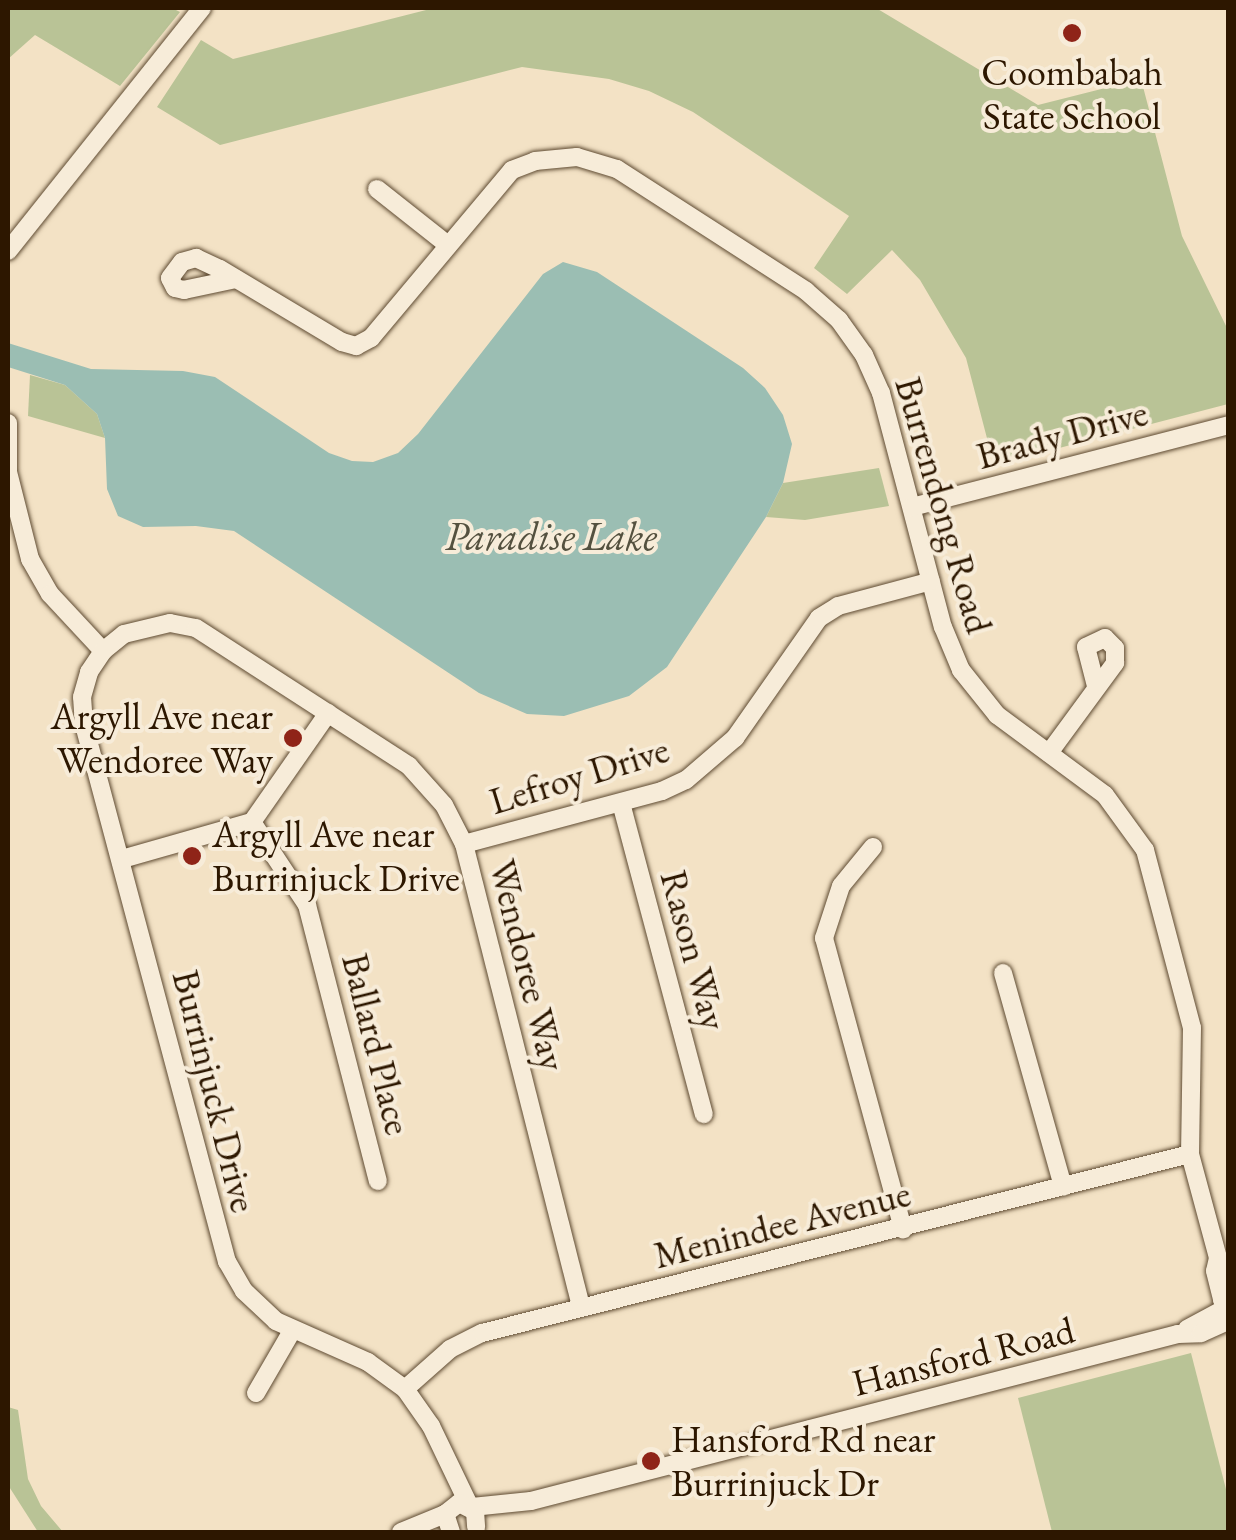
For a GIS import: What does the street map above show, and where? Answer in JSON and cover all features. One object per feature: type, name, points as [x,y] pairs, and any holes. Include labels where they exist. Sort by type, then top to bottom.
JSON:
[{"type":"street","points":[[8,251],[202,8]]},
{"type":"street","name":"Burrendong Road","points":[[236,279],[342,342],[356,346],[371,338],[512,170],[556,156],[596,160],[617,169],[806,291],[840,320],[864,355],[881,393],[952,655],[971,687],[997,715],[1116,806],[1150,864],[1192,1028],[1190,1154],[1223,1266],[1215,1271],[1222,1300],[1228,1306]]},
{"type":"street","points":[[377,189],[448,246]]},
{"type":"street","points":[[8,423],[8,472],[16,520],[30,559],[50,594],[103,651]]},
{"type":"street","name":"Brady Drive","points":[[912,507],[1228,425]]},
{"type":"street","name":"Lefroy Drive","points":[[464,844],[621,803],[686,780],[724,751],[809,628],[828,611],[931,581]]},
{"type":"street","name":"Wendoree Way","points":[[103,651],[124,634],[146,626],[170,622],[196,628],[422,776],[444,804],[464,844],[582,1307]]},
{"type":"street","name":"Burrinjuck Drive","points":[[103,651],[89,672],[82,697],[84,725],[227,1262],[253,1301],[292,1331],[368,1362],[405,1389],[425,1416],[477,1516],[473,1530]]},
{"type":"street","points":[[1049,753],[1096,686]]},
{"type":"street","points":[[122,860],[252,822],[328,713]]},
{"type":"street","name":"Rason Way","points":[[621,803],[704,1114]]},
{"type":"street","name":"Ballard Place","points":[[252,822],[307,905],[378,1181]]},
{"type":"street","points":[[873,846],[842,886],[830,910],[824,938],[903,1228]]},
{"type":"street","points":[[1004,973],[1063,1187]]},
{"type":"street","name":"Menindee Avenue","points":[[405,1389],[461,1342],[582,1307],[1190,1154]]},
{"type":"street","name":"Hansford Road","points":[[1178,1334],[1228,1306]]},
{"type":"street","name":"Hansford Road","points":[[446,1512],[460,1502],[471,1506],[531,1500],[1178,1334],[1201,1333],[1228,1322]]},
{"type":"street","points":[[256,1392],[292,1331]]},
{"type":"street","name":"Burrinjuck Drive","points":[[442,1451],[451,1532]]},
{"type":"street","name":"Hansford Road","points":[[473,1530],[531,1500]]},
{"type":"street","points":[[401,1532],[446,1512]]},
{"type":"green space","points":[[8,8],[172,8],[180,12],[120,86],[35,35],[8,59]]},
{"type":"green space","points":[[434,8],[876,8],[1038,105],[1141,79],[1182,236],[1228,330],[1228,404],[994,465],[966,358],[920,280],[892,250],[847,294],[814,268],[849,216],[693,112],[649,91],[609,79],[522,67],[220,145],[157,107],[201,40],[233,59]]},
{"type":"green space","points":[[30,375],[65,385],[97,414],[105,438],[28,416]]},
{"type":"green space","points":[[879,468],[889,506],[805,520],[766,517],[783,483]]},
{"type":"green space","points":[[1191,1353],[1228,1497],[1228,1532],[1052,1532],[1018,1398]]},
{"type":"green space","points":[[8,1407],[18,1410],[28,1479],[41,1506],[63,1532],[38,1532],[8,1485]]},
{"type":"water","name":"Paradise Lake","points":[[563,262],[597,272],[743,368],[765,388],[783,415],[792,444],[783,483],[766,517],[667,667],[629,696],[564,716],[527,714],[479,693],[234,531],[196,526],[143,527],[118,516],[107,489],[105,438],[97,414],[65,385],[8,367],[8,343],[91,369],[183,371],[215,377],[329,453],[352,461],[373,462],[398,453],[418,434],[543,274]]},
{"type":"place","name":"Coombabah State School","points":[[1072,33]]},
{"type":"place","name":"Argyll Ave near Wendoree Way","points":[[293,738]]},
{"type":"place","name":"Argyll Ave near Burrinjuck Drive","points":[[192,856]]},
{"type":"place","name":"Hansford Rd near Burrinjuck Dr","points":[[651,1461]]}]
